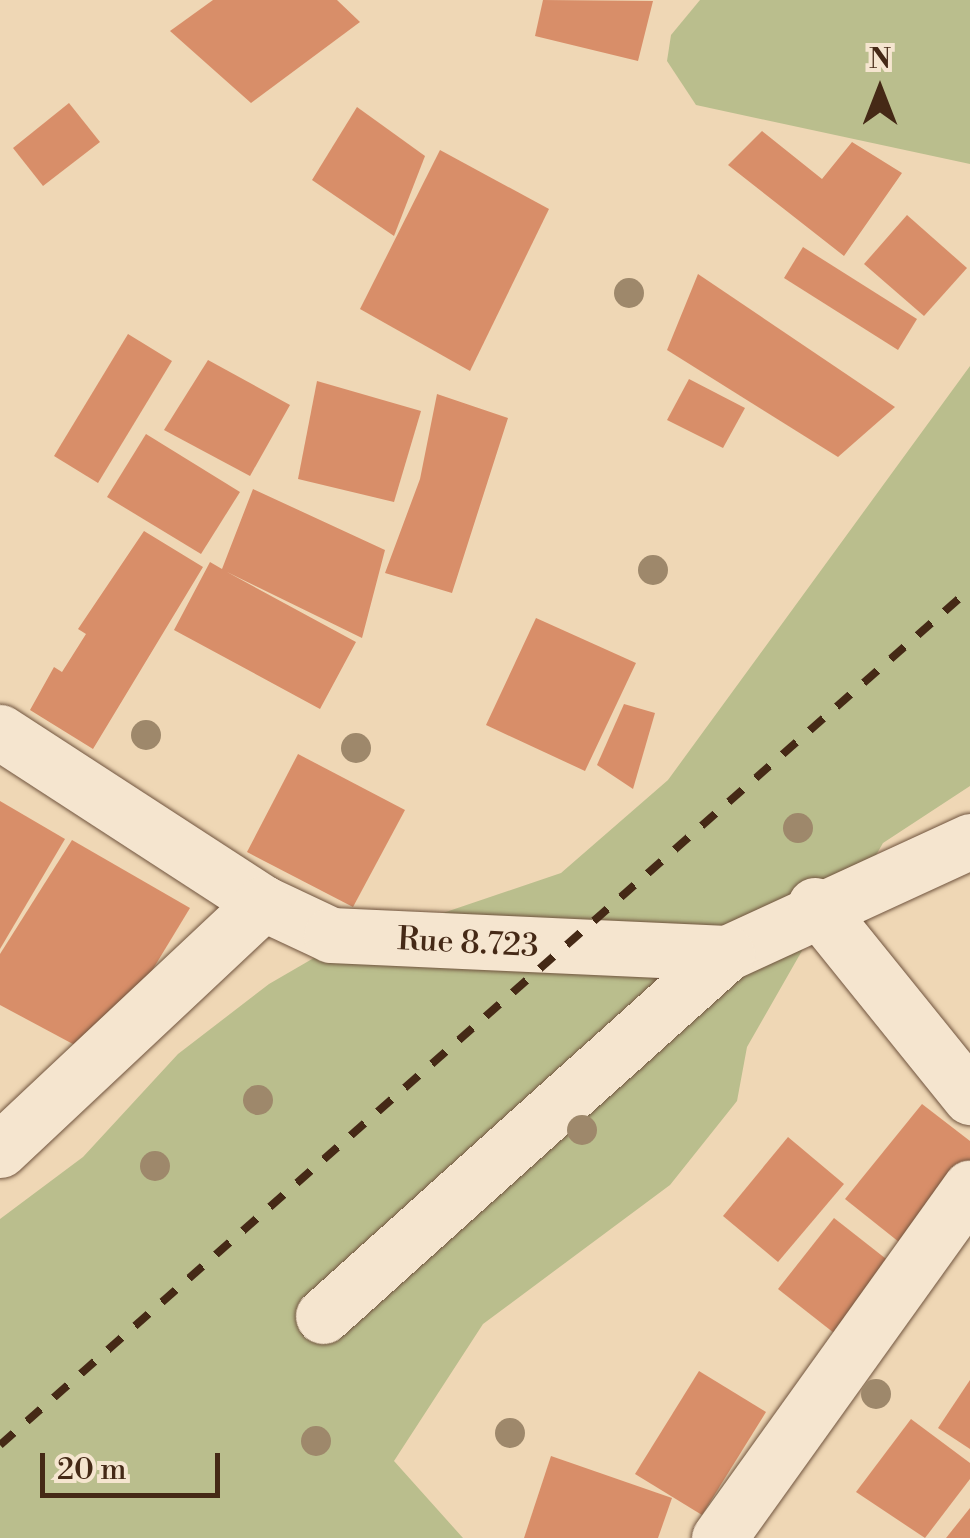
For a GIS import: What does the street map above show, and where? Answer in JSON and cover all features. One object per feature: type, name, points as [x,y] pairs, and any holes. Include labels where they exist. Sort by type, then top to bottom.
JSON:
[{"type":"street","name":"Rue 8.723","points":[[0,732],[262,903],[331,935],[727,953]]},
{"type":"street","points":[[323,1316],[727,953],[816,905],[970,841]]},
{"type":"street","points":[[0,1150],[262,903]]},
{"type":"street","points":[[816,905],[970,1096]]},
{"type":"street","points":[[719,1538],[970,1188]]},
{"type":"green space","points":[[700,0],[970,0],[970,164],[696,105],[667,61],[671,35]]},
{"type":"green space","points":[[970,366],[970,786],[883,843],[856,890],[827,907],[747,1047],[737,1101],[670,1185],[483,1324],[394,1461],[463,1538],[0,1538],[0,1219],[83,1157],[178,1054],[269,984],[319,955],[561,873],[668,780]]},
{"type":"building","points":[[213,0],[337,0],[360,22],[251,103],[170,31]]},
{"type":"building","points":[[543,0],[653,1],[638,61],[535,36]]},
{"type":"building","points":[[69,103],[100,142],[43,186],[13,148]]},
{"type":"building","points":[[357,107],[425,156],[394,236],[312,180]]},
{"type":"building","points":[[762,131],[822,179],[852,142],[902,173],[844,256],[728,165]]},
{"type":"building","points":[[440,150],[549,209],[470,371],[360,309]]},
{"type":"building","points":[[907,215],[967,268],[924,316],[864,264]]},
{"type":"building","points":[[803,247],[917,319],[898,350],[784,278]]},
{"type":"building","points":[[698,274],[895,407],[838,457],[667,350]]},
{"type":"building","points":[[128,334],[172,361],[98,483],[54,456]]},
{"type":"building","points":[[208,360],[290,405],[250,476],[164,430]]},
{"type":"building","points":[[689,379],[745,408],[723,448],[667,420]]},
{"type":"building","points":[[317,381],[421,411],[394,502],[298,479]]},
{"type":"building","points":[[437,394],[508,418],[452,593],[385,573],[420,479]]},
{"type":"building","points":[[146,434],[240,492],[201,554],[107,497]]},
{"type":"building","points":[[253,489],[385,550],[362,638],[227,572],[356,642],[320,709],[174,630],[210,562],[222,569]]},
{"type":"building","points":[[144,531],[203,567],[93,749],[30,710],[54,667],[62,672],[86,634],[78,629]]},
{"type":"building","points":[[536,618],[636,663],[585,771],[486,725]]},
{"type":"building","points":[[624,704],[655,713],[633,789],[597,765]]},
{"type":"building","points":[[298,754],[405,810],[353,907],[247,852]]},
{"type":"building","points":[[0,801],[65,839],[0,949]]},
{"type":"building","points":[[72,840],[190,908],[99,1058],[0,1005],[0,954]]},
{"type":"building","points":[[922,1104],[970,1141],[970,1165],[904,1246],[845,1199]]},
{"type":"building","points":[[788,1137],[844,1184],[778,1262],[723,1216]]},
{"type":"building","points":[[834,1218],[890,1262],[834,1333],[778,1289]]},
{"type":"building","points":[[699,1371],[766,1412],[702,1515],[635,1474]]},
{"type":"building","points":[[970,1380],[970,1449],[938,1428]]},
{"type":"building","points":[[911,1419],[970,1463],[970,1479],[925,1538],[856,1492]]},
{"type":"building","points":[[551,1456],[672,1498],[658,1538],[524,1538]]},
{"type":"building","points":[[970,1508],[970,1538],[946,1538]]},
{"type":"railway","points":[[0,1445],[970,589]]}]
